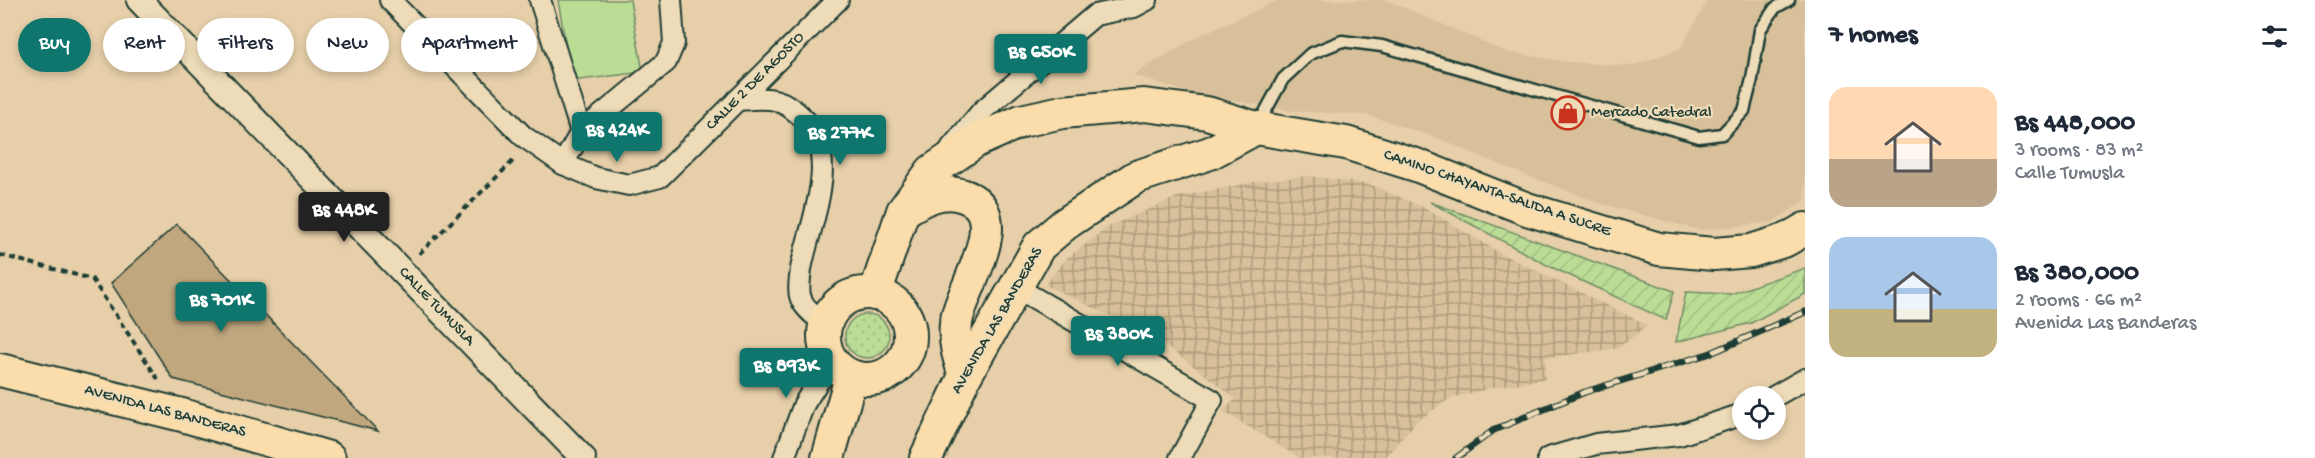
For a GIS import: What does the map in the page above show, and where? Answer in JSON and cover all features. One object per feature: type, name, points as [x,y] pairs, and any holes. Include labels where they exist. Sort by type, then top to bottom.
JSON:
[{"type":"main road","name":"CAMINO CHAYANTA-SALIDA A SUCRE","points":[[875,294],[903,211],[933,171],[976,141],[1021,121],[1062,112],[1144,105],[1207,113],[1256,128],[1346,143],[1416,165],[1527,208],[1659,249],[1714,254],[1751,251],[1786,240],[1805,229]]},
{"type":"main road","name":"AVENIDA LAS BANDERAS","points":[[926,458],[965,376],[1039,246],[1083,212],[1136,177],[1210,153],[1256,128]]},
{"type":"main road","points":[[903,211],[921,200],[938,194],[955,193],[974,200],[983,213],[986,228],[983,251],[956,320],[955,344],[965,376]]},
{"type":"main road","points":[[875,294],[887,298],[902,311],[909,329],[910,342],[899,365],[889,373],[877,378],[864,379],[841,369],[825,350],[823,337],[830,312],[850,296],[875,294]]},
{"type":"main road","points":[[828,458],[841,369]]},
{"type":"main road","name":"AVENIDA LAS BANDERAS","points":[[0,370],[182,415],[329,458]]},
{"type":"street","name":"CALLE TUMUSLA","points":[[140,0],[583,458]]},
{"type":"street","name":"CALLE 2 DE AGOSTO","points":[[390,0],[523,136],[563,164],[596,178],[629,184],[660,177],[838,0]]},
{"type":"street","points":[[540,0],[581,132]]},
{"type":"street","points":[[563,164],[581,132],[666,62],[675,43],[671,0]]},
{"type":"street","points":[[933,171],[982,111],[1095,15],[1134,7],[1147,0]]},
{"type":"street","points":[[737,100],[770,98],[790,106],[812,127],[821,153],[822,180],[804,250],[799,284],[802,302],[825,324]]},
{"type":"street","points":[[1017,288],[1212,400],[1180,458]]},
{"type":"street","points":[[784,458],[804,404],[841,369]]},
{"type":"street","points":[[1786,390],[1805,379]]},
{"type":"street","points":[[1548,458],[1596,444],[1678,435],[1732,418]]},
{"type":"lane","points":[[1256,128],[1283,79],[1310,54],[1342,41],[1382,46],[1698,137],[1722,134],[1744,111],[1760,30],[1775,8],[1789,0]]},
{"type":"path","points":[[401,272],[533,142]]},
{"type":"path","points":[[0,255],[92,279],[182,415]]},
{"type":"shaded area","name":"Mercado Catedral","points":[[1279,0],[1387,0],[1506,52],[1566,62],[1633,66],[1681,48],[1708,0],[1805,0],[1805,200],[1773,222],[1699,230],[1602,204],[1440,139],[1368,115],[1293,111],[1191,93],[1133,75],[1200,35]]},
{"type":"shaded area","points":[[1307,176],[1369,184],[1425,208],[1502,254],[1647,325],[1619,348],[1545,358],[1545,379],[1491,388],[1451,398],[1417,421],[1385,458],[1300,458],[1222,411],[1236,399],[1147,333],[1045,285],[1066,259],[1110,226],[1177,197],[1260,181]]},
{"type":"green space","points":[[558,0],[630,0],[643,72],[572,81]]},
{"type":"green space","points":[[1430,202],[1674,291],[1666,320],[1547,265]]},
{"type":"green space","points":[[1805,268],[1805,294],[1751,323],[1676,342],[1686,292],[1731,294]]},
{"type":"green space","points":[[867,314],[882,321],[889,336],[882,351],[867,358],[852,351],[845,336],[852,321]]},
{"type":"building","points":[[177,224],[378,431],[173,379],[111,283]]},
{"type":"railway","points":[[1456,458],[1494,430],[1585,392],[1711,353],[1805,312]]},
{"type":"place","name":"Mercado Catedral","points":[[1568,113]]}]
